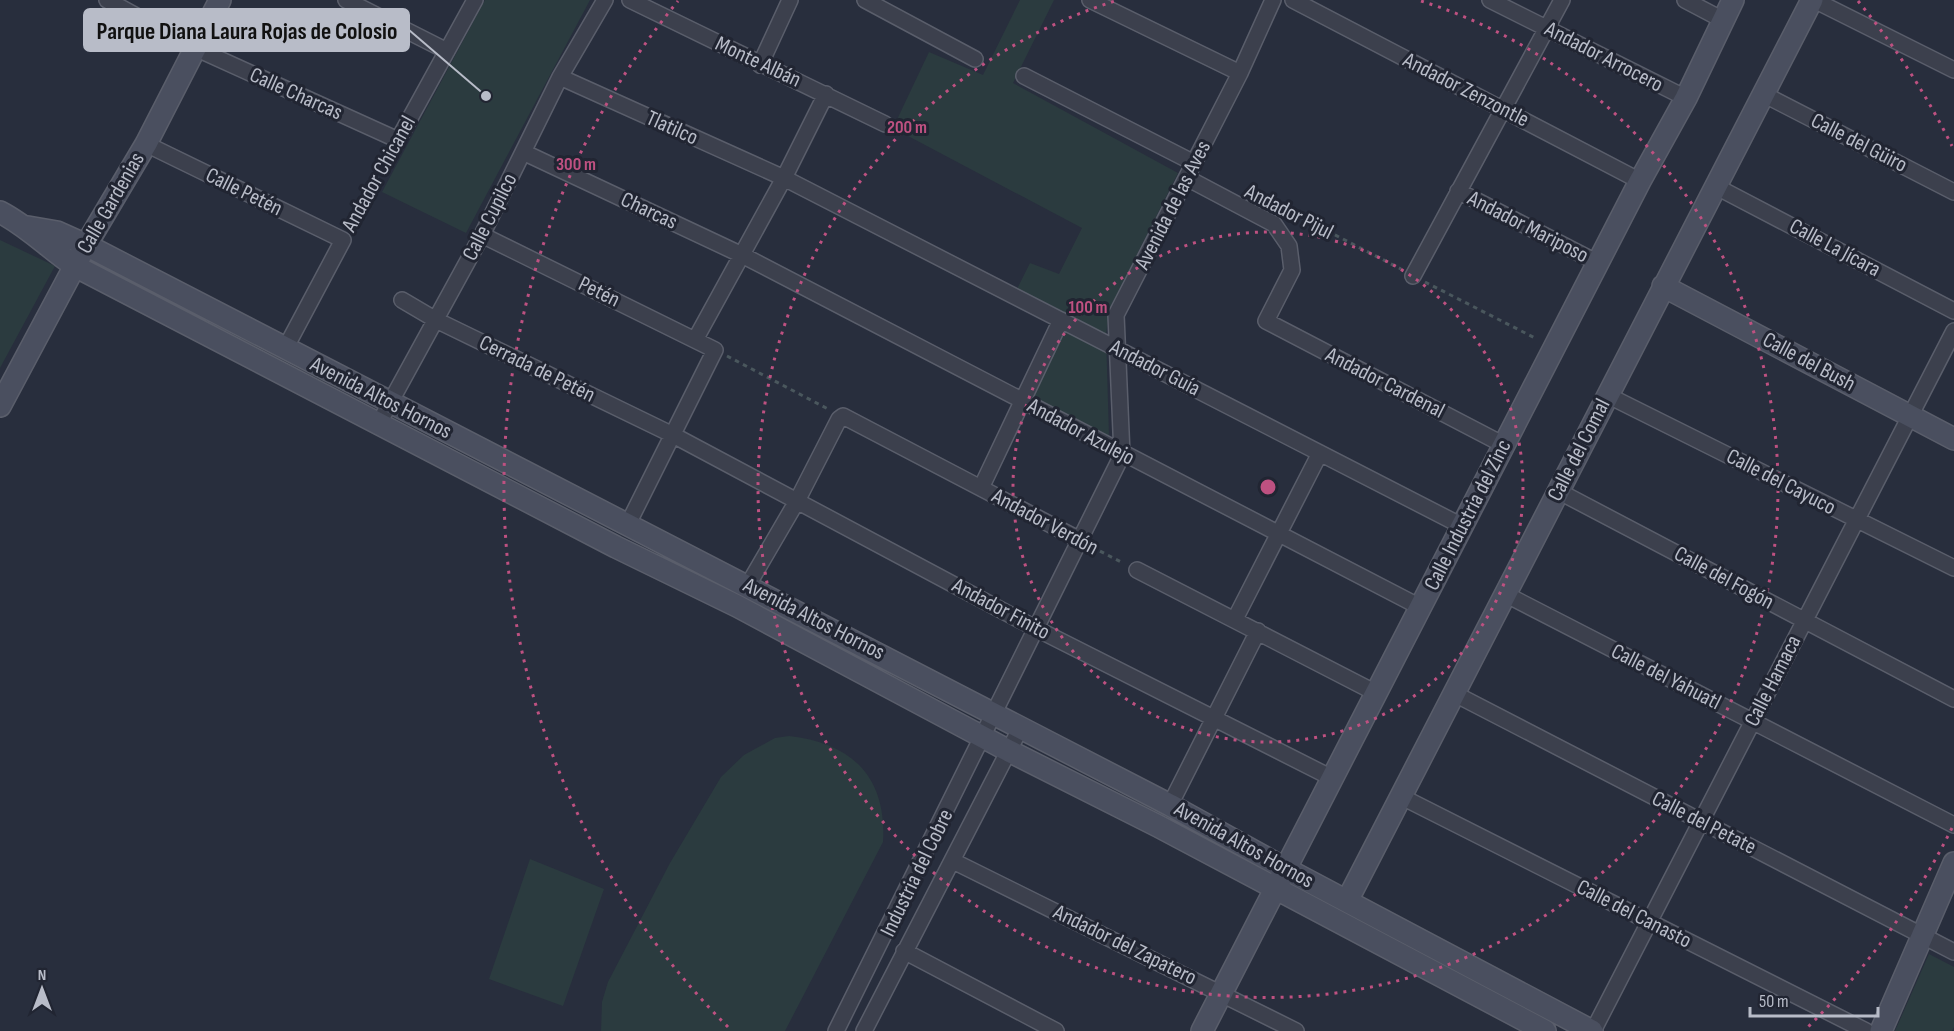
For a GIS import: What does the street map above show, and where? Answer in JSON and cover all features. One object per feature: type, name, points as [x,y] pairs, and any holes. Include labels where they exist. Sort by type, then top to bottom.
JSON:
[{"type":"street","name":"Calle Charcas","points":[[107,0],[195,48],[398,140]]},
{"type":"street","name":"Calle Gardenias","points":[[0,406],[86,245],[146,144],[220,0]]},
{"type":"street","points":[[346,0],[447,51]]},
{"type":"street","name":"Andador Chicanel","points":[[398,140],[475,0]]},
{"type":"street","name":"Calle Cupilco","points":[[379,423],[482,235],[560,77],[605,0]]},
{"type":"street","name":"Monte Albán","points":[[630,0],[885,124]]},
{"type":"street","points":[[760,64],[790,0]]},
{"type":"street","points":[[865,0],[975,59]]},
{"type":"street","points":[[1090,0],[1240,73]]},
{"type":"street","name":"Avenida de las Aves","points":[[993,712],[1122,454],[1116,315],[1240,73],[1273,0]]},
{"type":"street","name":"Andador Zenzontle","points":[[1293,0],[1640,181]]},
{"type":"street","name":"Andador Arrocero","points":[[1490,0],[1686,98]]},
{"type":"street","points":[[1413,276],[1562,0]]},
{"type":"street","points":[[1685,0],[1723,20]]},
{"type":"street","name":"Calle Industria del Zinc","points":[[1202,1031],[1640,181],[1686,98],[1733,0]]},
{"type":"street","points":[[1813,0],[1954,70]]},
{"type":"street","name":"Calle del Comal","points":[[1347,901],[1663,286],[1813,0]]},
{"type":"street","points":[[1024,76],[1194,163]]},
{"type":"street","name":"Tlatilco","points":[[560,77],[784,178]]},
{"type":"street","points":[[695,340],[784,178],[826,94]]},
{"type":"street","name":"Calle del Güiro","points":[[1763,94],[1954,192]]},
{"type":"street","name":"Calle Petén","points":[[146,144],[343,240]]},
{"type":"street","name":"Charcas","points":[[523,152],[742,255]]},
{"type":"street","name":"Andador Guía","points":[[784,178],[1462,526]]},
{"type":"street","name":"Andador Cardenal","points":[[1187,178],[1274,224],[1289,246],[1292,270],[1266,321],[1504,445]]},
{"type":"street","name":"Calle La Jícara","points":[[1715,186],[1954,310]]},
{"type":"street","name":"Andador Mariposo","points":[[1458,191],[1598,263]]},
{"type":"street","name":"Avenida Altos Hornos","points":[[0,212],[28,227],[48,247],[75,266],[616,547],[737,606],[1009,752],[1281,878],[1347,901],[1592,1031]]},
{"type":"street","name":"Avenida Altos Hornos","points":[[28,227],[57,232],[86,245],[1170,805],[1281,878],[1337,921],[1545,1031]]},
{"type":"street","name":"Petén","points":[[482,235],[715,350]]},
{"type":"street","name":"Andador Chicanel","points":[[285,349],[343,240]]},
{"type":"street","name":"Andador Azulejo","points":[[742,255],[1420,607]]},
{"type":"street","name":"Calle del Bush","points":[[1663,286],[1954,439]]},
{"type":"street","name":"Cerrada de Petén","points":[[402,300],[436,320],[674,435]]},
{"type":"street","points":[[981,488],[1061,320]]},
{"type":"street","name":"Calle Hamaca","points":[[1592,1031],[1954,331]]},
{"type":"street","points":[[627,526],[715,350]]},
{"type":"street","name":"Calle del Cayuco","points":[[1607,395],[1954,568]]},
{"type":"street","points":[[748,585],[797,501],[839,419],[843,416]]},
{"type":"street","name":"Andador Verdón","points":[[843,416],[1080,540]]},
{"type":"street","name":"Andador Finito","points":[[674,435],[1035,628],[1332,778]]},
{"type":"street","points":[[1235,620],[1320,453]]},
{"type":"street","name":"Calle del Fogón","points":[[1558,491],[1954,699]]},
{"type":"street","points":[[1137,570],[1376,693]]},
{"type":"street","name":"Calle del Yahuatl","points":[[1505,594],[1954,825]]},
{"type":"street","points":[[1170,805],[1258,631]]},
{"type":"street","name":"Calle del Petate","points":[[1455,694],[1954,952]]},
{"type":"street","name":"Industria del Cobre","points":[[836,1031],[993,712]]},
{"type":"street","name":"Industria del Cobre","points":[[864,1031],[1021,728]]},
{"type":"street","name":"Calle del Canasto","points":[[1402,797],[1866,1031]]},
{"type":"street","name":"Andador del Zapatero","points":[[953,861],[1222,992],[1296,1031]]},
{"type":"street","points":[[1881,1031],[1954,864]]},
{"type":"street","points":[[1337,921],[1347,901]]},
{"type":"street","points":[[904,951],[1056,1031]]},
{"type":"path","name":"Andador Chicanel","points":[[343,240],[398,140]]},
{"type":"path","name":"Andador Pijul","points":[[1274,204],[1554,348]]},
{"type":"path","points":[[715,350],[843,416]]},
{"type":"path","name":"Andador Verdón","points":[[1080,540],[1137,570]]},
{"type":"shaded area","points":[[485,0],[590,0],[466,233],[382,192]]},
{"type":"shaded area","points":[[1020,0],[1054,0],[1013,83],[1178,173],[1109,310],[1106,335],[1109,436],[1020,390],[1056,309],[1017,289],[1030,263],[1059,274],[1082,228],[893,128],[929,52],[983,75]]},
{"type":"shaded area","points":[[0,240],[55,266],[0,368]]},
{"type":"shaded area","points":[[789,736],[831,746],[847,755],[861,767],[872,782],[879,799],[883,819],[883,842],[785,1031],[601,1031],[602,1002],[608,982],[670,863],[721,777],[744,755],[775,738]]},
{"type":"shaded area","points":[[530,859],[604,889],[563,1006],[489,979]]},
{"type":"shaded area","points":[[1929,954],[1954,967],[1954,1027],[1952,1031],[1895,1031]]},
{"type":"place","name":"Parque Diana Laura Rojas de Colosio","points":[[486,96]]}]
